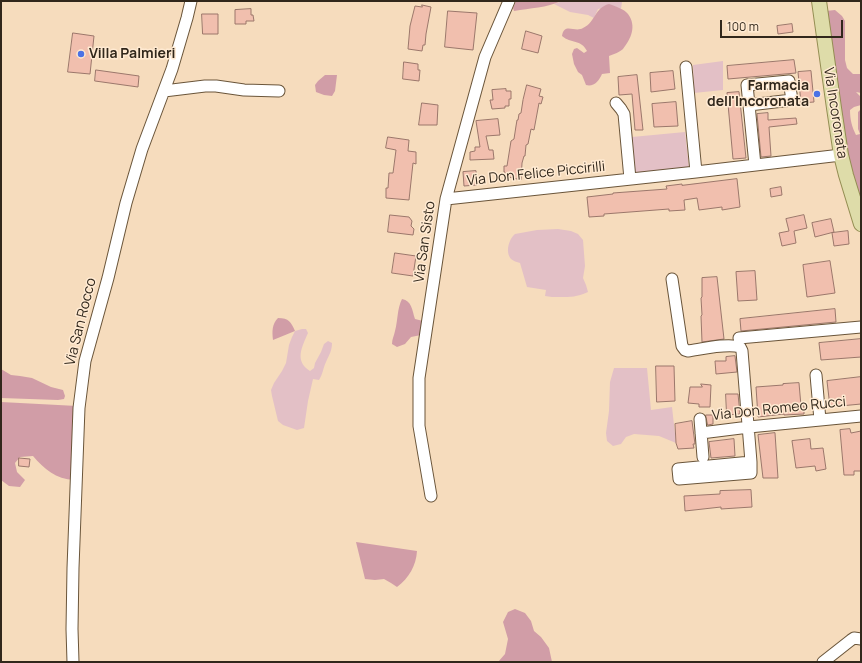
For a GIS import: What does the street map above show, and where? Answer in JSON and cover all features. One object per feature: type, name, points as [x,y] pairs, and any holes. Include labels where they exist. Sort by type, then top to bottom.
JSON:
[{"type":"main road","name":"Via Incoronata","points":[[819,1],[841,155],[861,224]]},
{"type":"street","name":"Via San Rocco","points":[[73,662],[73,563],[79,408],[85,361],[108,278],[126,203],[142,149],[172,69],[191,1]]},
{"type":"street","name":"Via San Sisto","points":[[431,496],[419,426],[419,378],[446,198],[485,57],[509,1]]},
{"type":"street","points":[[686,67],[696,172]]},
{"type":"street","points":[[749,105],[792,100],[789,80],[747,85],[749,105],[755,165]]},
{"type":"street","points":[[164,91],[205,86],[244,90],[279,91]]},
{"type":"street","points":[[616,103],[624,114],[630,179]]},
{"type":"street","name":"Via Don Felice Piccirilli","points":[[446,198],[696,172],[841,155]]},
{"type":"street","points":[[672,279],[682,346],[685,350],[688,351],[726,346],[737,346],[742,350],[751,462],[751,473],[679,479],[678,469],[751,462]]},
{"type":"street","points":[[740,338],[861,327]]},
{"type":"street","points":[[816,375],[820,420]]},
{"type":"street","name":"Via Don Romeo Rucci","points":[[701,432],[861,416]]},
{"type":"street","points":[[700,419],[703,456]]},
{"type":"street","points":[[823,662],[854,638],[861,639]]},
{"type":"shaded area","points":[[516,1],[561,1],[544,6],[514,11],[513,8]]},
{"type":"shaded area","points":[[562,1],[622,2],[621,9],[614,6],[598,9],[594,18],[588,15],[570,12],[554,4]]},
{"type":"shaded area","points":[[609,4],[622,9],[628,14],[632,23],[632,32],[623,49],[609,56],[610,73],[602,74],[598,81],[594,84],[586,85],[582,75],[578,72],[574,64],[572,54],[574,49],[577,48],[584,53],[587,51],[585,47],[579,43],[562,36],[563,32],[567,29],[583,28],[590,22],[600,9]]},
{"type":"shaded area","points":[[835,10],[845,21],[845,60],[847,68],[853,74],[861,74],[861,93],[856,92],[861,97],[861,105],[850,110],[850,117],[856,135],[860,134],[858,129],[858,112],[861,109],[861,197],[857,196],[850,174],[826,11]]},
{"type":"shaded area","points":[[723,61],[723,90],[694,93],[693,65]]},
{"type":"shaded area","points":[[325,75],[337,75],[335,91],[332,96],[316,92],[315,85]]},
{"type":"shaded area","points":[[685,132],[689,167],[635,173],[632,137]]},
{"type":"shaded area","points":[[558,229],[571,231],[578,234],[583,240],[585,266],[583,278],[588,292],[571,297],[545,296],[546,290],[527,287],[520,263],[512,260],[509,256],[508,246],[515,234],[537,230]]},
{"type":"shaded area","points":[[402,299],[410,304],[415,319],[423,321],[421,335],[411,337],[405,344],[397,347],[392,344],[392,342]]},
{"type":"shaded area","points":[[278,318],[289,321],[295,331],[273,340],[273,328]]},
{"type":"shaded area","points":[[306,329],[308,333],[302,349],[301,358],[302,363],[310,371],[314,368],[324,344],[328,341],[332,343],[332,346],[319,380],[313,379],[304,428],[297,430],[283,425],[278,421],[271,390],[286,363],[289,345],[295,331]]},
{"type":"shaded area","points":[[614,368],[647,368],[651,410],[672,407],[676,443],[659,436],[634,434],[626,437],[621,444],[613,446],[607,441],[606,433],[609,411],[610,382]]},
{"type":"shaded area","points":[[1,369],[11,375],[32,378],[51,387],[63,390],[65,396],[64,399],[1,398]]},
{"type":"shaded area","points":[[1,402],[77,406],[74,480],[62,478],[56,475],[42,465],[33,456],[20,457],[15,463],[17,472],[25,480],[20,487],[9,486],[1,480]]},
{"type":"shaded area","points":[[356,542],[417,551],[413,567],[405,580],[397,587],[384,579],[365,579]]},
{"type":"shaded area","points":[[515,609],[525,613],[531,621],[534,631],[541,637],[549,648],[552,662],[498,662],[505,654],[508,639],[503,622],[508,612]]},
{"type":"building","points":[[422,5],[431,7],[425,45],[423,45],[422,51],[408,49],[410,26],[415,6],[422,7]]},
{"type":"building","points":[[251,9],[251,15],[253,15],[254,21],[246,21],[246,24],[235,24],[235,10]]},
{"type":"building","points":[[448,11],[477,13],[473,50],[445,47]]},
{"type":"building","points":[[202,14],[218,14],[218,34],[203,34]]},
{"type":"building","points":[[792,24],[793,32],[778,34],[777,26]]},
{"type":"building","points":[[526,31],[542,36],[538,53],[522,49]]},
{"type":"building","name":"Villa Palmieri","points":[[73,33],[94,36],[90,74],[68,72]]},
{"type":"building","points":[[794,60],[796,73],[728,79],[727,66]]},
{"type":"building","points":[[404,62],[418,64],[418,70],[420,70],[419,81],[403,79]]},
{"type":"building","name":"Villa Palmieri","points":[[96,70],[139,76],[138,87],[95,81]]},
{"type":"building","points":[[673,71],[675,89],[651,92],[650,73]]},
{"type":"building","points":[[811,71],[814,102],[801,103],[798,72]]},
{"type":"building","points":[[637,75],[643,130],[635,130],[632,94],[619,95],[618,77]]},
{"type":"building","points":[[527,85],[541,89],[539,96],[543,97],[541,104],[539,103],[534,130],[531,129],[528,144],[526,145],[525,156],[522,163],[521,180],[505,176],[504,166],[507,166],[511,141],[514,139],[517,120],[519,114],[521,113]]},
{"type":"building","points":[[506,89],[506,91],[511,91],[509,106],[505,106],[505,108],[492,109],[490,100],[493,100],[492,90]]},
{"type":"building","points":[[739,92],[746,158],[733,159],[727,93]]},
{"type":"building","points":[[676,102],[678,126],[654,127],[652,104]]},
{"type":"building","points":[[422,103],[438,105],[437,125],[419,125]]},
{"type":"building","points":[[768,113],[768,120],[796,118],[797,124],[769,127],[771,156],[761,157],[757,114]]},
{"type":"building","points":[[498,119],[500,135],[486,136],[489,150],[493,150],[494,159],[470,160],[470,152],[475,151],[475,147],[480,147],[476,121]]},
{"type":"building","points":[[388,137],[409,140],[408,151],[416,152],[416,164],[413,163],[409,200],[386,198],[389,173],[393,173],[396,150],[386,148]]},
{"type":"building","points":[[476,171],[477,185],[464,186],[463,172]]},
{"type":"building","points":[[737,179],[740,207],[722,210],[722,207],[699,210],[697,198],[684,200],[685,210],[669,211],[669,209],[604,214],[604,216],[589,217],[587,197],[613,193],[667,189],[666,186],[682,184]]},
{"type":"building","points":[[781,187],[782,195],[771,197],[770,189]]},
{"type":"building","points":[[390,215],[409,217],[412,221],[411,226],[414,229],[413,235],[388,232]]},
{"type":"building","points":[[804,215],[807,228],[794,231],[796,243],[782,246],[779,233],[789,231],[786,219]]},
{"type":"building","points":[[831,219],[834,232],[815,237],[812,223]]},
{"type":"building","points":[[848,231],[849,244],[834,246],[832,233]]},
{"type":"building","points":[[395,253],[416,256],[413,276],[392,273]]},
{"type":"building","points":[[830,261],[835,293],[807,297],[803,265]]},
{"type":"building","points":[[755,271],[757,300],[738,301],[736,272]]},
{"type":"building","points":[[717,277],[724,339],[702,342],[702,278]]},
{"type":"building","points":[[835,309],[836,322],[741,331],[740,319]]},
{"type":"building","points":[[861,339],[861,357],[821,360],[819,343]]},
{"type":"building","points":[[735,356],[737,372],[716,374],[715,361],[726,361],[726,357]]},
{"type":"building","points":[[656,366],[674,366],[675,401],[657,402]]},
{"type":"building","points":[[861,377],[861,404],[830,407],[827,381]]},
{"type":"building","points":[[799,383],[801,406],[804,406],[804,414],[784,414],[758,417],[756,387]]},
{"type":"building","points":[[701,384],[711,385],[710,407],[699,407],[699,404],[688,403],[690,387],[702,387]]},
{"type":"building","points":[[726,394],[738,394],[740,414],[727,415]]},
{"type":"building","points":[[706,415],[713,415],[713,424],[708,425]]},
{"type":"building","points":[[692,421],[695,444],[693,444],[694,448],[678,449],[676,443],[675,424]]},
{"type":"building","points":[[850,429],[851,433],[861,431],[861,471],[854,471],[854,475],[844,475],[840,430]]},
{"type":"building","points":[[775,433],[778,478],[763,478],[758,435]]},
{"type":"building","points":[[734,439],[735,456],[711,458],[709,442]]},
{"type":"building","points":[[810,439],[811,449],[823,448],[826,469],[816,471],[815,466],[796,468],[792,441]]},
{"type":"building","points":[[19,458],[30,459],[29,467],[19,466]]},
{"type":"building","points":[[751,490],[752,507],[721,509],[721,507],[685,511],[684,496],[720,494],[720,491]]},
{"type":"place","name":"Villa Palmieri","points":[[81,54]]},
{"type":"place","name":"Farmacia dell'Incoronata","points":[[817,94]]}]
